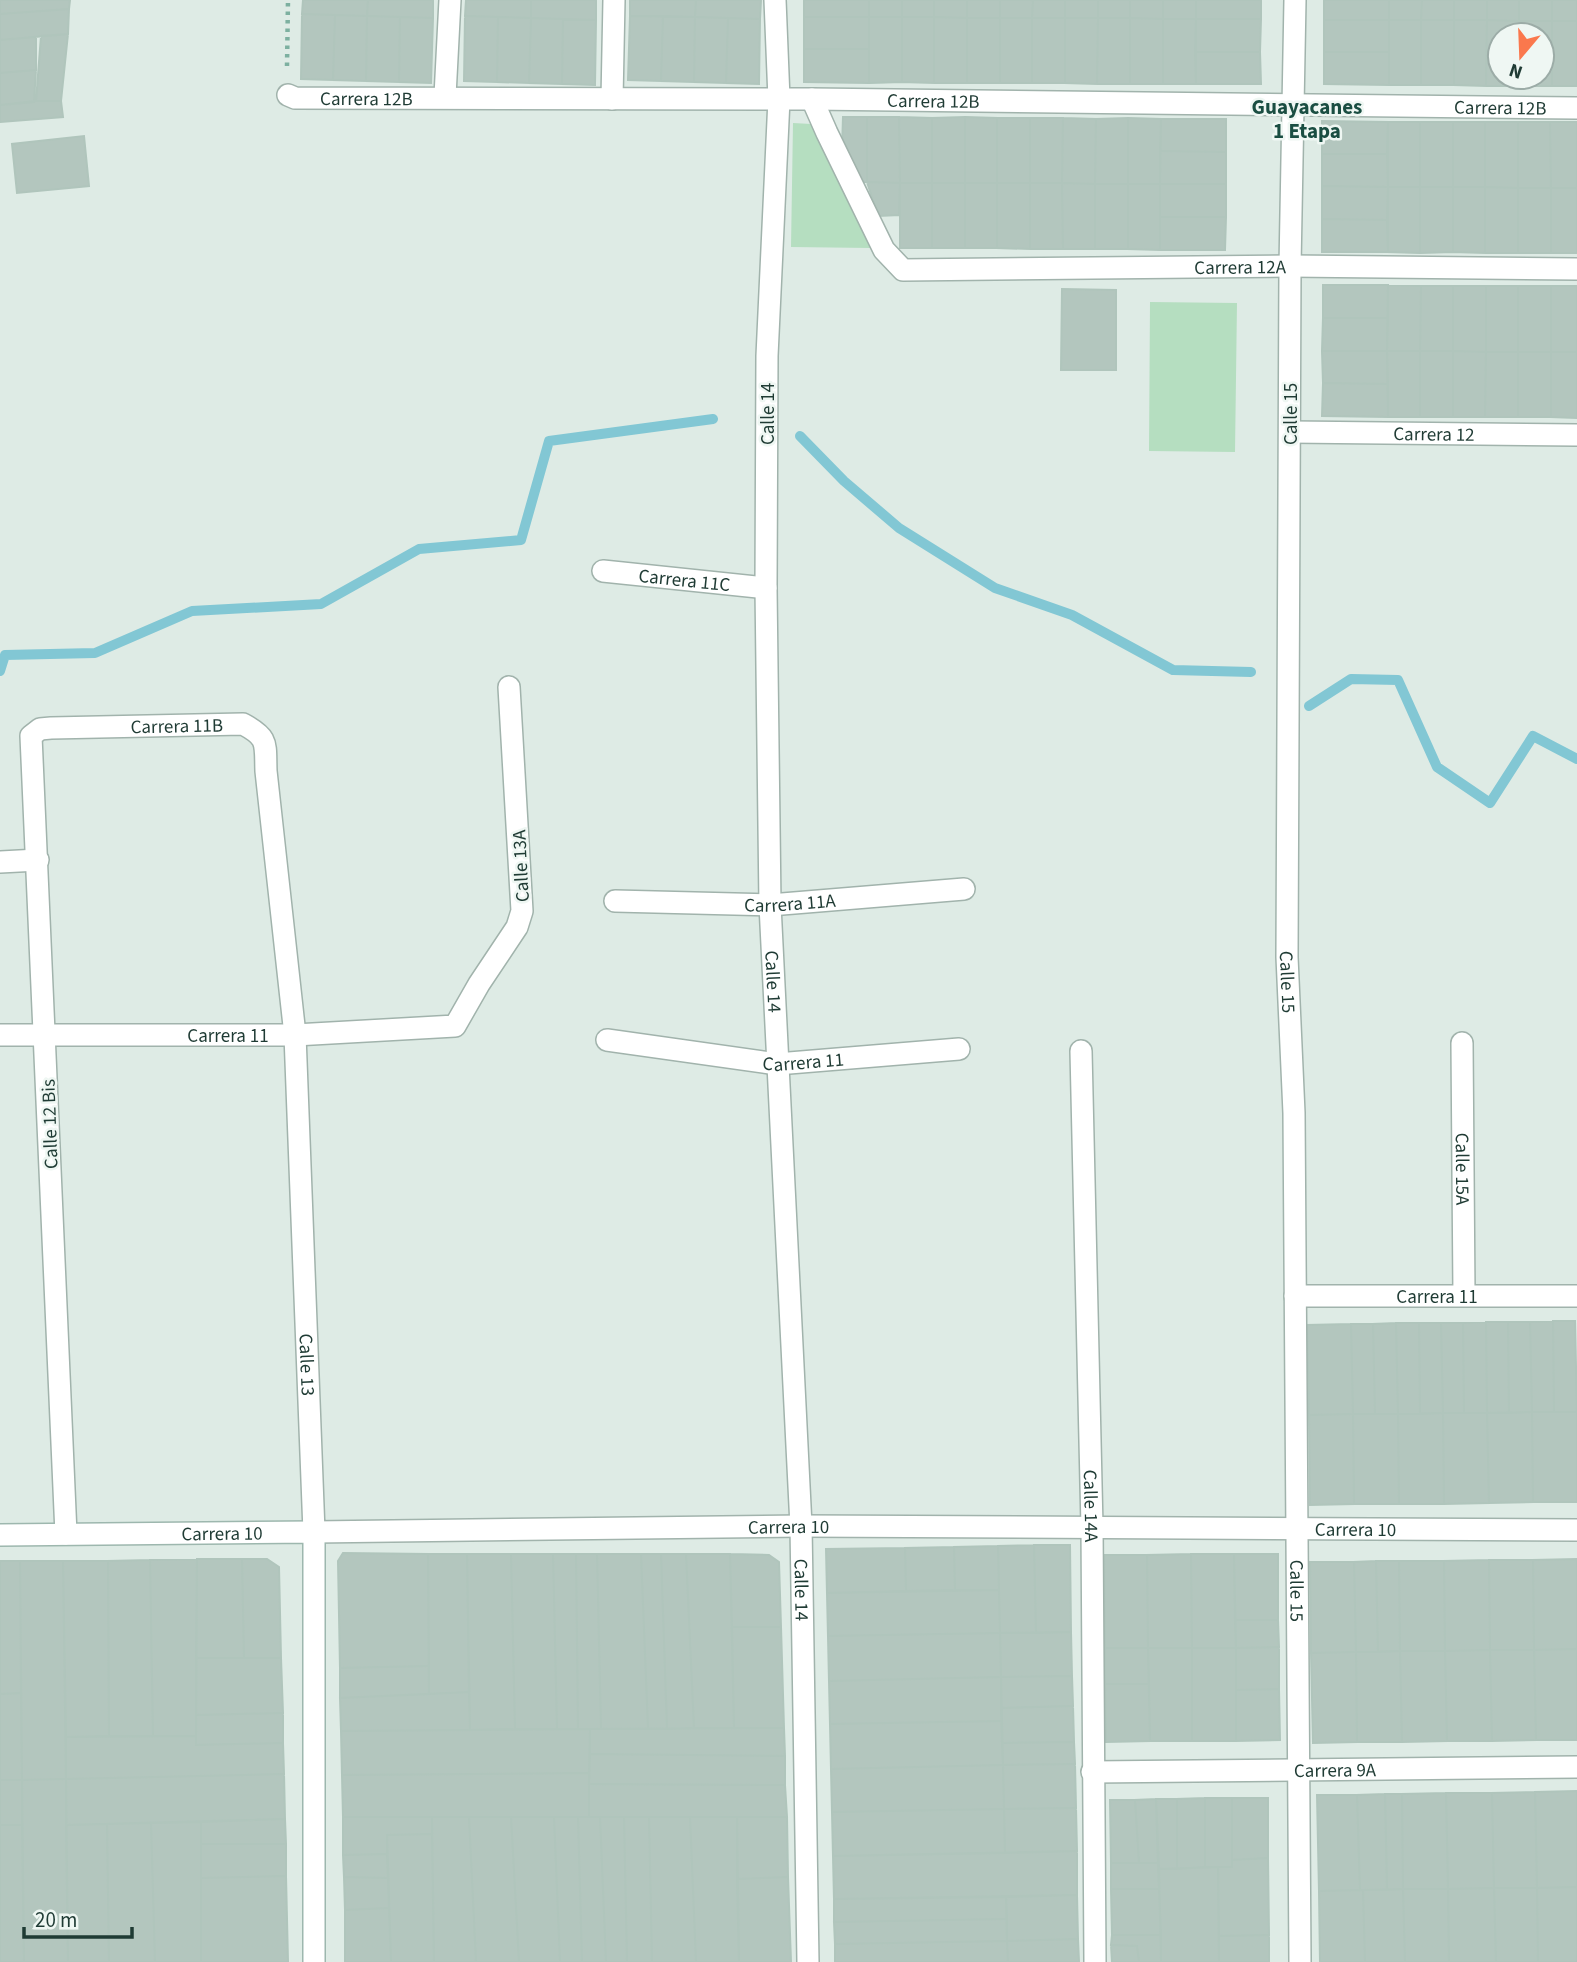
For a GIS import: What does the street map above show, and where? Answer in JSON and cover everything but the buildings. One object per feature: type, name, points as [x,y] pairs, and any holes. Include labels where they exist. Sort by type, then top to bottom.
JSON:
[{"type":"street","points":[[445,96],[450,0]]},
{"type":"street","points":[[612,99],[614,0]]},
{"type":"street","name":"Calle 14","points":[[775,0],[779,99],[767,356],[766,588],[770,905],[801,1526],[808,1962]]},
{"type":"street","name":"Calle 15","points":[[1295,0],[1290,266],[1287,957],[1294,1113],[1300,1962]]},
{"type":"street","name":"Carrera 12B","points":[[288,95],[295,98],[445,96],[1577,108]]},
{"type":"street","name":"Carrera 12A","points":[[812,99],[884,250],[903,271],[1290,266],[1577,269]]},
{"type":"street","name":"Carrera 12","points":[[1290,432],[1577,435]]},
{"type":"street","name":"Carrera 11C","points":[[603,571],[766,588]]},
{"type":"street","name":"Calle 13A","points":[[456,1026],[479,984],[517,927],[522,911],[509,687]]},
{"type":"street","name":"Carrera 11B","points":[[51,728],[243,724],[259,733],[265,744],[266,771]]},
{"type":"street","name":"Calle 12 Bis","points":[[51,728],[40,729],[31,736],[66,1534]]},
{"type":"street","name":"Calle 13","points":[[266,771],[295,1035],[314,1532],[314,1962]]},
{"type":"street","points":[[0,862],[38,860]]},
{"type":"street","name":"Carrera 11A","points":[[615,901],[770,905],[964,890]]},
{"type":"street","name":"Carrera 11","points":[[0,1035],[295,1035],[456,1026]]},
{"type":"street","name":"Carrera 11","points":[[607,1040],[777,1064],[959,1049]]},
{"type":"street","name":"Calle 15A","points":[[1462,1043],[1464,1295]]},
{"type":"street","name":"Calle 14A","points":[[1081,1051],[1092,1527],[1095,1962]]},
{"type":"street","name":"Carrera 11","points":[[1295,1296],[1577,1296]]},
{"type":"street","name":"Carrera 10","points":[[0,1535],[801,1526],[1577,1530]]},
{"type":"street","name":"Carrera 9A","points":[[1092,1772],[1577,1767]]},
{"type":"path","points":[[288,0],[288,95]]},
{"type":"green space","points":[[793,123],[811,124],[871,248],[791,247]]},
{"type":"green space","points":[[1150,302],[1237,303],[1235,452],[1149,451]]},
{"type":"waterway","points":[[0,671],[5,655],[95,653],[192,611],[321,604],[419,549],[521,540],[549,441],[713,419]]},
{"type":"waterway","points":[[800,436],[844,481],[899,528],[995,588],[1072,615],[1173,670],[1251,672]]},
{"type":"waterway","points":[[1309,706],[1351,679],[1398,680],[1437,767],[1490,803],[1533,736],[1577,759]]},
{"type":"district","name":"Guayacanes 1 Etapa","points":[[1307,119]]}]
